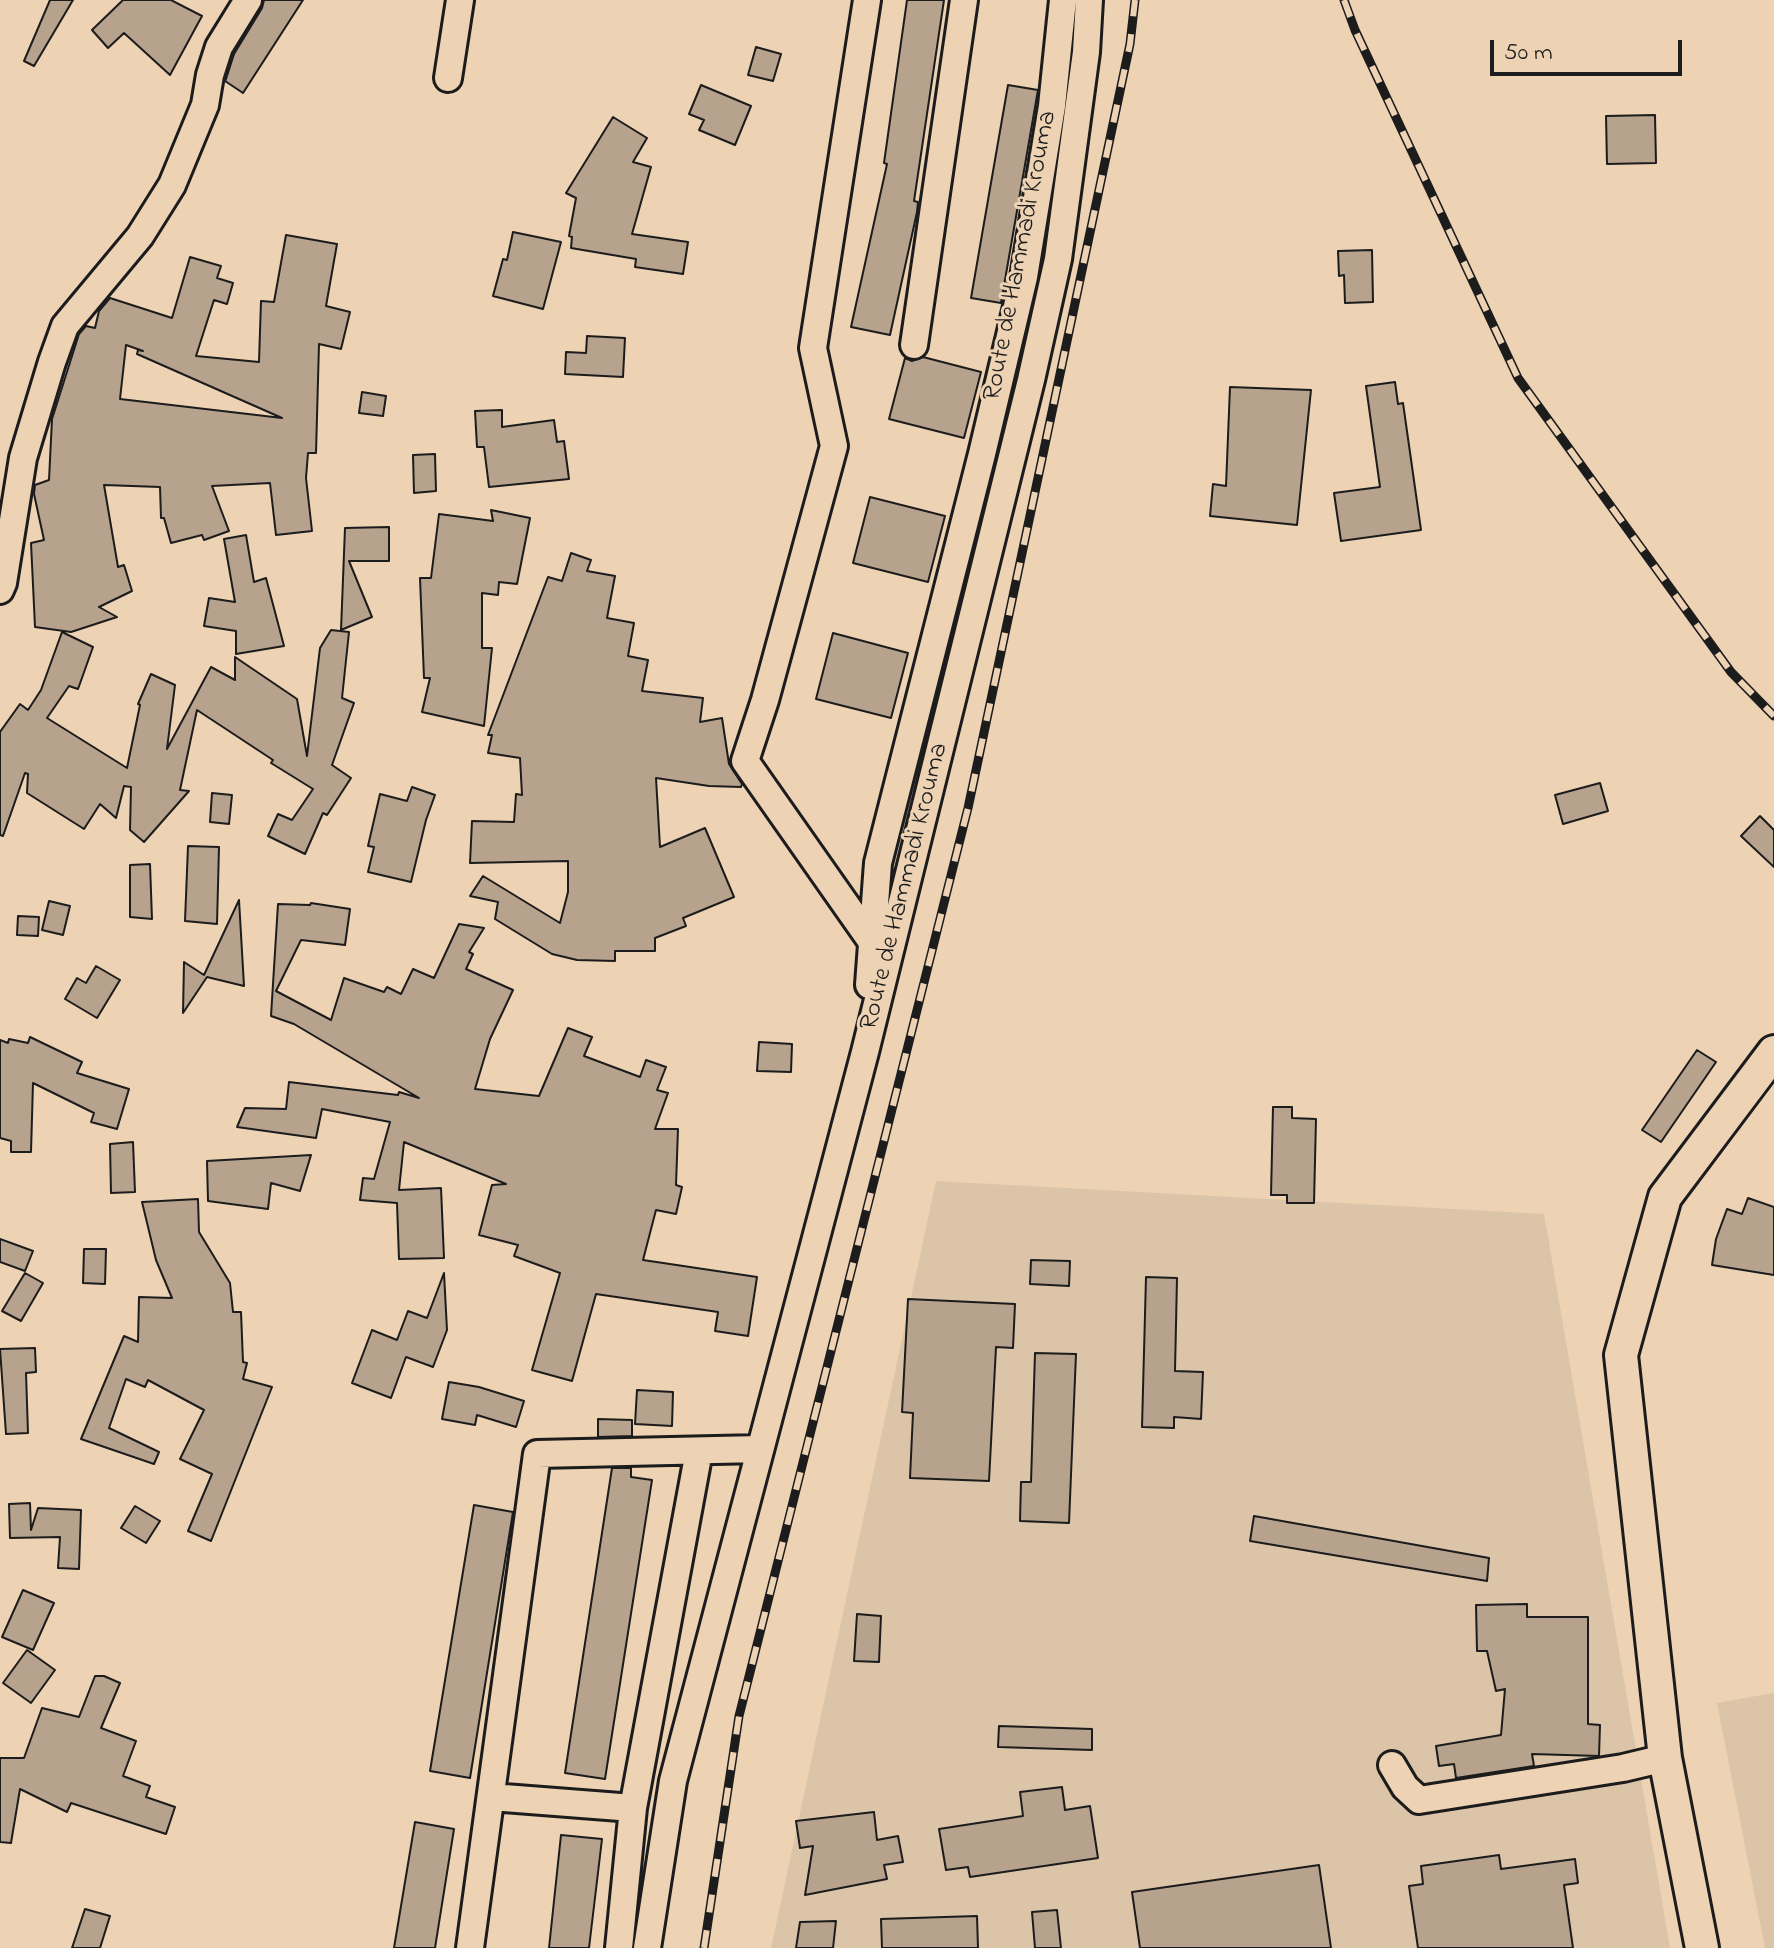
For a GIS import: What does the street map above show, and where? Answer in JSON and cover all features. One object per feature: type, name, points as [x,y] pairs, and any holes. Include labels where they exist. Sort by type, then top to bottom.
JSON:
[{"type":"main road","points":[[1702,1948],[1665,1758],[1621,1355],[1665,1197],[1774,1052]]},
{"type":"street","points":[[0,590],[23,458],[65,326],[140,236],[172,185],[205,105],[219,47],[248,0]]},
{"type":"street","points":[[448,78],[460,0]]},
{"type":"street","points":[[867,0],[813,348],[834,446],[765,700],[745,761],[872,942]]},
{"type":"street","points":[[914,345],[964,0]]},
{"type":"street","name":"Route de Hammadi Krouma","points":[[865,1052],[878,863],[1024,277],[1052,106],[1063,0]]},
{"type":"street","name":"Route de Hammadi Krouma","points":[[865,1052],[1058,259],[1086,52],[1089,0]]},
{"type":"street","points":[[647,1948],[673,1781],[865,1052]]},
{"type":"street","points":[[470,1948],[537,1454],[760,1449]]},
{"type":"street","points":[[619,1948],[633,1808],[699,1451]]},
{"type":"street","points":[[1392,1765],[1405,1787],[1419,1800],[1623,1768],[1665,1758]]},
{"type":"street","points":[[491,1797],[633,1808]]},
{"type":"shaded area","points":[[936,1181],[1544,1214],[1670,1948],[771,1948]]},
{"type":"shaded area","points":[[1774,1693],[1774,1948],[1765,1948],[1717,1703]]},
{"type":"building","points":[[50,0],[73,0],[34,66],[24,61]]},
{"type":"building","points":[[123,0],[171,0],[202,16],[170,75],[124,33],[108,48],[92,30]]},
{"type":"building","points":[[264,0],[303,0],[243,93],[225,81],[234,54]]},
{"type":"building","points":[[907,0],[944,0],[914,201],[918,202],[917,212],[890,335],[851,327],[887,164],[884,163]]},
{"type":"building","points":[[756,47],[781,54],[773,81],[748,75]]},
{"type":"building","points":[[701,85],[751,106],[735,145],[699,130],[704,120],[689,114]]},
{"type":"building","points":[[1008,85],[1038,90],[1001,303],[971,298]]},
{"type":"building","points":[[1655,115],[1656,163],[1607,164],[1606,116]]},
{"type":"building","points":[[613,117],[647,138],[633,162],[651,167],[632,234],[688,242],[683,274],[635,267],[636,259],[571,248],[572,237],[569,236],[576,198],[566,193]]},
{"type":"building","points":[[513,232],[561,242],[543,309],[493,296],[503,259],[507,260]]},
{"type":"building","points":[[286,235],[337,244],[326,306],[350,312],[341,349],[319,344],[316,453],[308,453],[306,478],[312,531],[276,535],[270,483],[212,486],[229,531],[204,540],[202,535],[171,543],[164,518],[161,518],[160,487],[104,485],[118,567],[124,565],[132,591],[99,607],[117,617],[71,632],[35,627],[31,543],[44,540],[34,494],[35,485],[49,480],[52,419],[79,334],[86,326],[95,328],[99,311],[110,298],[172,318],[190,257],[221,266],[217,278],[233,283],[227,304],[214,300],[196,356],[259,362],[261,301],[274,302]],"holes":[[[126,345],[143,351],[138,350],[137,354],[282,418],[120,399]]]},
{"type":"building","points":[[1372,250],[1373,302],[1345,303],[1344,275],[1339,276],[1338,251]]},
{"type":"building","points":[[587,336],[625,338],[623,377],[565,374],[566,352],[586,353]]},
{"type":"building","points":[[923,357],[981,372],[964,438],[889,419],[905,358],[912,361]]},
{"type":"building","points":[[1395,382],[1398,404],[1403,403],[1421,530],[1341,541],[1334,493],[1380,487],[1366,386]]},
{"type":"building","points":[[1230,387],[1311,390],[1297,525],[1210,516],[1213,484],[1226,486]]},
{"type":"building","points":[[362,392],[386,396],[383,416],[359,413]]},
{"type":"building","points":[[502,410],[502,427],[554,420],[557,442],[564,441],[569,479],[489,487],[484,447],[477,447],[475,411]]},
{"type":"building","points":[[435,454],[436,491],[414,493],[413,455]]},
{"type":"building","points":[[870,497],[945,516],[928,582],[853,563]]},
{"type":"building","points":[[491,510],[530,518],[517,584],[499,582],[498,595],[482,593],[482,648],[492,648],[484,726],[422,712],[430,678],[424,678],[420,578],[431,578],[439,514],[493,521]]},
{"type":"building","points":[[389,527],[389,561],[349,561],[372,617],[341,630],[345,528]]},
{"type":"building","points":[[246,535],[254,582],[266,578],[284,646],[236,654],[236,631],[204,626],[209,598],[235,602],[224,539]]},
{"type":"building","points":[[571,553],[591,560],[587,571],[615,576],[607,618],[634,623],[628,656],[648,660],[642,691],[703,698],[700,722],[722,718],[729,764],[742,784],[741,787],[709,786],[656,778],[660,847],[705,828],[734,897],[683,918],[686,926],[655,938],[655,951],[615,951],[615,961],[577,960],[552,954],[495,919],[498,902],[470,896],[483,876],[560,923],[568,892],[568,861],[470,863],[472,821],[514,822],[516,794],[522,795],[520,758],[488,753],[492,735],[488,735],[548,577],[562,581]]},
{"type":"building","points":[[331,630],[349,632],[342,698],[354,703],[332,765],[351,778],[327,815],[323,813],[305,854],[268,836],[278,814],[292,820],[313,789],[197,710],[180,790],[189,791],[144,842],[130,830],[131,787],[124,786],[116,818],[100,804],[84,829],[27,793],[28,774],[25,773],[3,836],[0,835],[0,732],[20,704],[28,710],[41,690],[62,632],[93,647],[78,689],[69,686],[47,718],[127,768],[138,704],[151,674],[175,685],[167,749],[211,667],[235,680],[235,657],[297,699],[307,756],[320,648]]},
{"type":"building","points":[[833,633],[908,653],[891,718],[816,699]]},
{"type":"building","points":[[1600,783],[1608,811],[1563,824],[1555,795]]},
{"type":"building","points":[[412,787],[435,795],[411,882],[368,872],[374,847],[368,846],[380,794],[407,801]]},
{"type":"building","points":[[212,793],[232,795],[229,824],[210,822]]},
{"type":"building","points":[[1760,816],[1774,830],[1774,867],[1741,836]]},
{"type":"building","points":[[188,846],[219,847],[217,924],[185,921]]},
{"type":"building","points":[[150,864],[152,919],[130,917],[130,865]]},
{"type":"building","points":[[239,900],[244,986],[207,977],[183,1013],[184,962],[204,975]]},
{"type":"building","points":[[49,901],[70,906],[63,935],[42,930]]},
{"type":"building","points":[[311,903],[350,909],[345,945],[301,940],[276,991],[331,1020],[344,978],[384,992],[387,987],[401,994],[413,969],[434,978],[459,924],[484,928],[469,952],[473,954],[466,969],[513,990],[490,1039],[475,1089],[539,1096],[568,1028],[592,1037],[584,1056],[640,1077],[646,1060],[666,1067],[657,1090],[668,1093],[655,1129],[678,1129],[676,1185],[682,1187],[676,1214],[656,1210],[643,1260],[757,1277],[748,1336],[715,1331],[718,1312],[596,1294],[572,1381],[532,1370],[560,1273],[514,1256],[518,1245],[479,1235],[492,1185],[506,1184],[404,1142],[399,1190],[441,1188],[444,1258],[399,1259],[397,1203],[360,1200],[363,1178],[374,1179],[390,1122],[322,1109],[316,1138],[237,1127],[245,1108],[286,1109],[289,1082],[398,1095],[399,1092],[419,1098],[294,1024],[271,1016],[278,904]]},
{"type":"building","points":[[18,916],[39,917],[38,936],[17,935]]},
{"type":"building","points":[[96,966],[120,980],[97,1018],[65,999],[77,978],[86,983]]},
{"type":"building","points":[[30,1037],[82,1062],[77,1073],[129,1089],[117,1129],[91,1122],[94,1113],[33,1083],[31,1152],[11,1152],[11,1141],[0,1138],[0,1040],[28,1043]]},
{"type":"building","points":[[759,1042],[792,1044],[791,1072],[757,1071]]},
{"type":"building","points":[[1697,1050],[1716,1062],[1661,1142],[1642,1130]]},
{"type":"building","points":[[1273,1107],[1292,1107],[1292,1118],[1316,1119],[1314,1203],[1287,1203],[1287,1195],[1271,1195]]},
{"type":"building","points":[[133,1142],[135,1192],[111,1193],[110,1144]]},
{"type":"building","points":[[311,1155],[300,1191],[271,1183],[268,1209],[208,1201],[207,1161]]},
{"type":"building","points":[[1748,1198],[1774,1207],[1774,1275],[1712,1265],[1716,1239],[1727,1209],[1742,1214]]},
{"type":"building","points":[[198,1199],[199,1232],[230,1283],[233,1312],[241,1312],[243,1362],[247,1363],[243,1379],[272,1387],[211,1541],[188,1531],[212,1474],[180,1459],[204,1410],[148,1380],[145,1387],[126,1379],[109,1428],[159,1452],[154,1464],[81,1439],[124,1336],[138,1342],[139,1297],[172,1298],[156,1260],[142,1202]]},
{"type":"building","points":[[0,1239],[33,1251],[25,1271],[0,1262]]},
{"type":"building","points":[[84,1249],[106,1249],[105,1284],[83,1283]]},
{"type":"building","points":[[1031,1260],[1070,1261],[1069,1286],[1030,1284]]},
{"type":"building","points":[[25,1273],[43,1283],[21,1321],[2,1311]]},
{"type":"building","points":[[444,1273],[447,1330],[433,1367],[406,1357],[391,1398],[352,1383],[372,1330],[397,1340],[408,1311],[427,1318]]},
{"type":"building","points":[[1146,1277],[1177,1278],[1175,1371],[1203,1372],[1201,1419],[1174,1417],[1174,1428],[1142,1427]]},
{"type":"building","points":[[908,1299],[1015,1304],[1013,1348],[996,1347],[989,1481],[910,1478],[913,1413],[902,1412]]},
{"type":"building","points":[[35,1348],[36,1372],[26,1373],[28,1433],[6,1434],[0,1349]]},
{"type":"building","points":[[1035,1353],[1076,1354],[1069,1523],[1020,1521],[1021,1482],[1031,1482]]},
{"type":"building","points":[[449,1382],[479,1387],[524,1401],[516,1427],[477,1415],[475,1425],[442,1419]]},
{"type":"building","points":[[637,1390],[673,1392],[672,1426],[635,1424]]},
{"type":"building","points":[[598,1419],[632,1420],[632,1436],[598,1437]]},
{"type":"building","points":[[612,1468],[631,1468],[631,1477],[652,1480],[605,1779],[565,1773]]},
{"type":"building","points":[[30,1503],[31,1530],[38,1508],[81,1510],[79,1569],[58,1568],[60,1537],[10,1538],[9,1504]]},
{"type":"building","points":[[474,1505],[513,1512],[470,1778],[430,1771]]},
{"type":"building","points":[[135,1506],[160,1521],[146,1543],[121,1528]]},
{"type":"building","points":[[1254,1516],[1489,1558],[1487,1581],[1250,1541]]},
{"type":"building","points":[[23,1590],[54,1603],[33,1650],[2,1637]]},
{"type":"building","points":[[1527,1604],[1527,1617],[1588,1617],[1588,1724],[1600,1725],[1599,1756],[1532,1754],[1534,1766],[1456,1778],[1454,1764],[1439,1766],[1436,1746],[1501,1735],[1505,1689],[1496,1691],[1487,1651],[1477,1651],[1476,1605]]},
{"type":"building","points":[[857,1614],[881,1616],[879,1662],[854,1661]]},
{"type":"building","points":[[27,1650],[55,1670],[31,1703],[3,1683]]},
{"type":"building","points":[[95,1676],[104,1676],[120,1683],[101,1728],[136,1741],[123,1776],[150,1786],[146,1797],[175,1807],[166,1834],[71,1803],[67,1812],[20,1789],[11,1843],[0,1842],[0,1758],[24,1758],[42,1708],[79,1717]]},
{"type":"building","points":[[999,1726],[1092,1729],[1092,1750],[998,1747]]},
{"type":"building","points":[[1062,1787],[1065,1810],[1090,1806],[1098,1858],[970,1877],[968,1867],[946,1870],[939,1829],[1023,1816],[1020,1792]]},
{"type":"building","points":[[874,1812],[877,1840],[898,1836],[903,1862],[884,1865],[887,1879],[805,1895],[813,1846],[800,1848],[796,1821]]},
{"type":"building","points":[[415,1822],[454,1829],[435,1948],[394,1948]]},
{"type":"building","points":[[561,1835],[602,1839],[589,1948],[549,1948]]},
{"type":"building","points":[[1499,1855],[1501,1869],[1575,1859],[1578,1883],[1564,1885],[1573,1948],[1418,1948],[1409,1886],[1423,1884],[1421,1866]]},
{"type":"building","points":[[1319,1865],[1331,1948],[1140,1948],[1132,1892]]},
{"type":"building","points":[[85,1909],[110,1916],[100,1948],[72,1948]]},
{"type":"building","points":[[1057,1910],[1061,1948],[1035,1948],[1032,1912]]},
{"type":"building","points":[[977,1916],[978,1948],[882,1948],[881,1919]]},
{"type":"building","points":[[836,1921],[833,1948],[796,1948],[800,1922]]},
{"type":"railway","points":[[704,1948],[739,1716],[968,808],[1130,44],[1135,0]]},
{"type":"railway","points":[[1344,0],[1355,30],[1518,378],[1731,672],[1774,716]]}]
